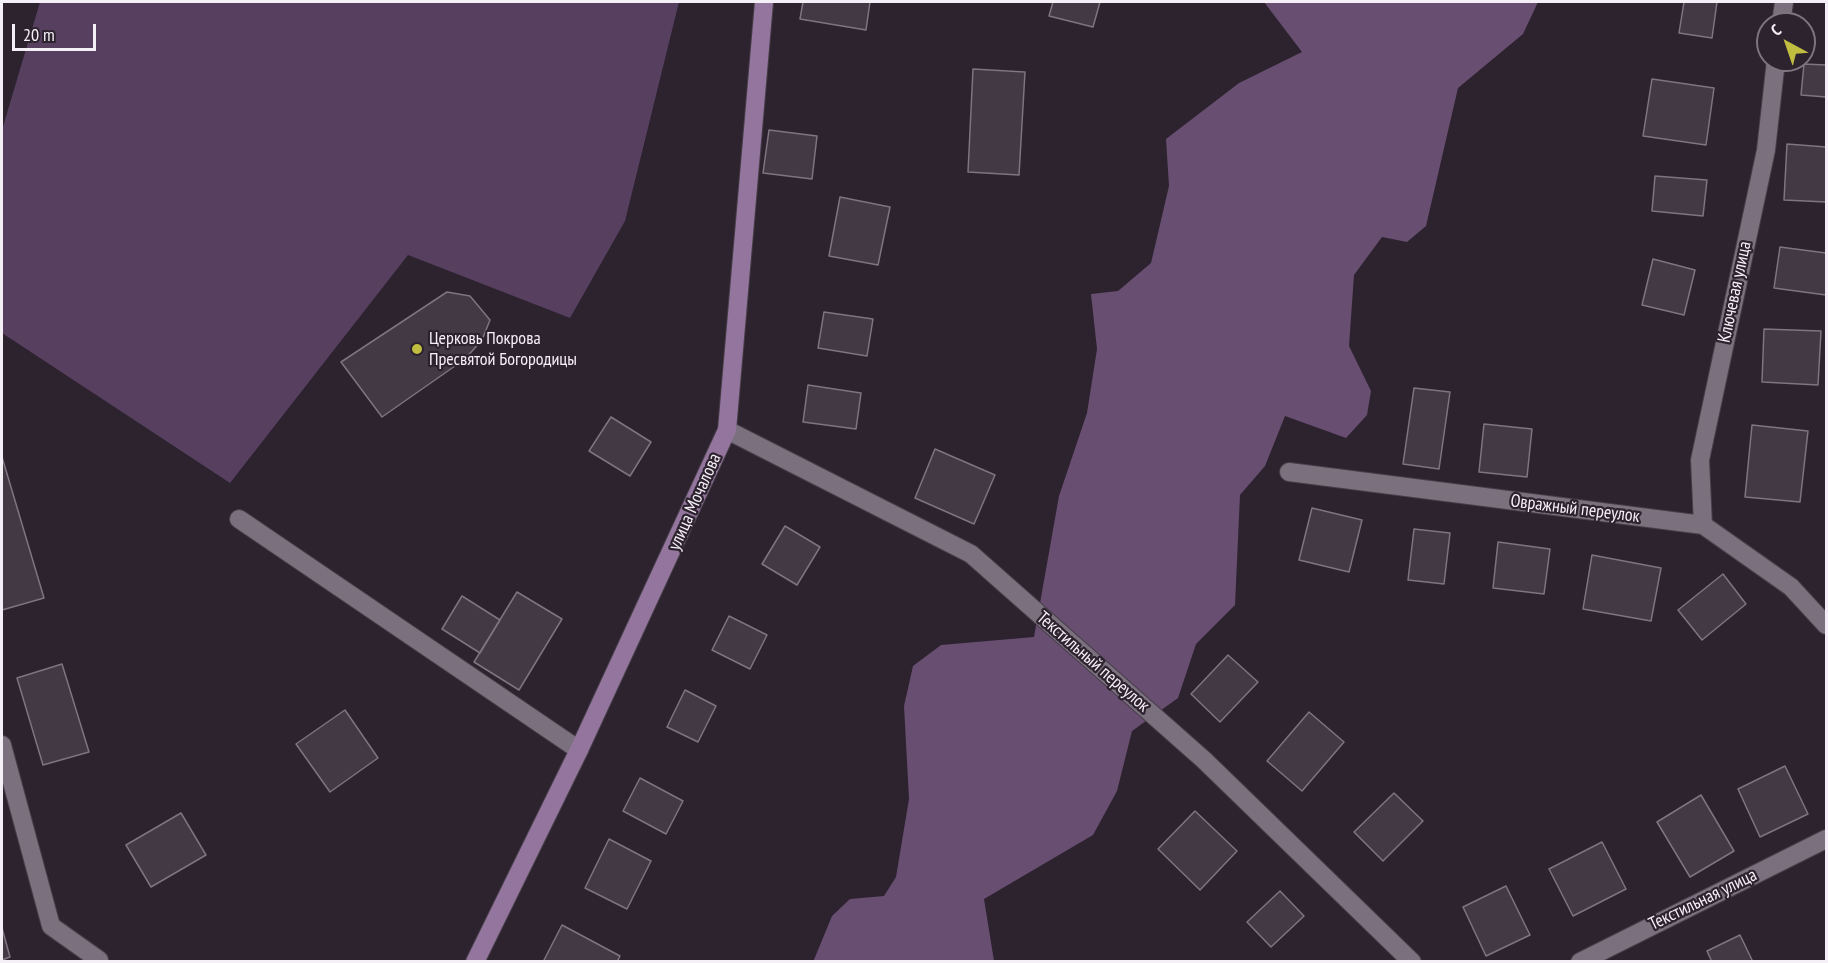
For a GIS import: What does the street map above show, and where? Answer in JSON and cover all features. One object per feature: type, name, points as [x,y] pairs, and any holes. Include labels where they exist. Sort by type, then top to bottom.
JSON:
[{"type":"street","name":"улица Мочалова","points":[[475,962],[579,750],[727,430],[764,2]]},
{"type":"street","name":"Ключевая улица","points":[[1703,525],[1700,460],[1766,150],[1775,72]]},
{"type":"street","name":"Текстильный переулок","points":[[727,430],[971,554],[1204,760],[1412,962]]},
{"type":"street","name":"Овражный переулок","points":[[1289,472],[1703,525],[1791,587],[1827,625]]},
{"type":"street","points":[[239,519],[579,750]]},
{"type":"street","points":[[2,746],[51,927],[102,961]]},
{"type":"street","name":"Текстильная улица","points":[[1580,962],[1827,839]]},
{"type":"shaded area","points":[[40,2],[679,2],[625,221],[570,318],[408,255],[230,483],[2,333],[2,130]]},
{"type":"shaded area","points":[[1264,2],[1538,2],[1523,34],[1458,88],[1426,226],[1407,242],[1382,237],[1354,275],[1349,346],[1371,391],[1367,415],[1346,438],[1285,416],[1265,466],[1240,495],[1235,605],[1196,644],[1178,698],[1132,731],[1117,791],[1093,835],[984,899],[994,961],[813,962],[832,916],[850,899],[884,896],[896,877],[909,799],[904,706],[913,666],[941,645],[1034,637],[1059,496],[1087,413],[1097,349],[1091,294],[1118,291],[1151,263],[1169,186],[1166,139],[1239,83],[1302,52]]},
{"type":"building","points":[[803,2],[870,2],[866,30],[800,19]]},
{"type":"building","points":[[1053,2],[1100,2],[1093,27],[1049,16]]},
{"type":"building","points":[[1684,2],[1717,2],[1712,38],[1679,33]]},
{"type":"building","points":[[1816,65],[1826,65],[1826,97],[1801,95],[1803,72],[1816,72]]},
{"type":"building","points":[[973,69],[1025,72],[1019,175],[968,172]]},
{"type":"building","points":[[1652,79],[1714,88],[1706,145],[1643,136]]},
{"type":"building","points":[[769,130],[817,136],[812,179],[763,173]]},
{"type":"building","points":[[1787,144],[1826,147],[1826,202],[1784,200]]},
{"type":"building","points":[[1655,176],[1707,180],[1703,216],[1652,211]]},
{"type":"building","points":[[840,197],[890,207],[878,265],[829,256]]},
{"type":"building","points":[[1780,247],[1826,253],[1826,295],[1774,288]]},
{"type":"building","points":[[1653,259],[1695,270],[1684,315],[1642,305]]},
{"type":"building","name":"Церковь Покрова Пресвятой Богородицы","points":[[447,292],[470,296],[490,320],[482,340],[465,359],[382,417],[341,362]]},
{"type":"building","points":[[824,312],[873,319],[867,356],[818,348]]},
{"type":"building","points":[[1764,329],[1821,331],[1818,385],[1762,382]]},
{"type":"building","points":[[808,385],[861,393],[856,429],[803,422]]},
{"type":"building","points":[[1414,388],[1450,392],[1439,469],[1403,464]]},
{"type":"building","points":[[611,417],[651,442],[630,476],[589,451]]},
{"type":"building","points":[[1484,424],[1532,429],[1527,477],[1479,472]]},
{"type":"building","points":[[1752,425],[1808,431],[1800,502],[1745,497]]},
{"type":"building","points":[[935,449],[995,475],[974,524],[915,498]]},
{"type":"building","points":[[2,457],[44,598],[2,610]]},
{"type":"building","points":[[1312,508],[1362,520],[1349,572],[1299,560]]},
{"type":"building","points":[[785,526],[820,547],[797,585],[762,564]]},
{"type":"building","points":[[1414,529],[1450,533],[1444,584],[1408,580]]},
{"type":"building","points":[[1498,542],[1550,549],[1544,594],[1493,588]]},
{"type":"building","points":[[1592,555],[1661,568],[1651,621],[1583,609]]},
{"type":"building","points":[[1723,574],[1746,604],[1702,640],[1678,610]]},
{"type":"building","points":[[517,592],[562,619],[519,690],[474,662]]},
{"type":"building","points":[[462,596],[500,620],[480,653],[442,629]]},
{"type":"building","points":[[729,616],[767,635],[750,669],[712,650]]},
{"type":"building","points":[[1228,655],[1258,682],[1220,722],[1191,694]]},
{"type":"building","points":[[62,664],[89,752],[43,765],[17,678]]},
{"type":"building","points":[[685,690],[716,706],[698,742],[667,727]]},
{"type":"building","points":[[345,710],[378,758],[330,792],[296,744]]},
{"type":"building","points":[[1309,712],[1344,742],[1302,791],[1267,761]]},
{"type":"building","points":[[1785,766],[1808,814],[1760,837],[1738,789]]},
{"type":"building","points":[[640,778],[683,801],[666,834],[623,811]]},
{"type":"building","points":[[1394,793],[1423,821],[1383,861],[1354,832]]},
{"type":"building","points":[[1701,795],[1734,851],[1690,877],[1657,822]]},
{"type":"building","points":[[1195,811],[1237,851],[1200,890],[1158,849]]},
{"type":"building","points":[[181,813],[206,855],[151,887],[126,845]]},
{"type":"building","points":[[609,839],[651,861],[627,909],[585,888]]},
{"type":"building","points":[[1602,842],[1626,889],[1573,916],[1549,869]]},
{"type":"building","points":[[1506,886],[1530,935],[1486,956],[1463,907]]},
{"type":"building","points":[[1280,891],[1304,916],[1271,947],[1247,922]]},
{"type":"building","points":[[562,925],[620,956],[617,962],[543,962]]},
{"type":"building","points":[[2,928],[10,957],[2,960]]},
{"type":"building","points":[[1740,935],[1753,962],[1712,962],[1707,951]]},
{"type":"place","name":"Церковь Покрова Пресвятой Богородицы","points":[[417,349]]}]
